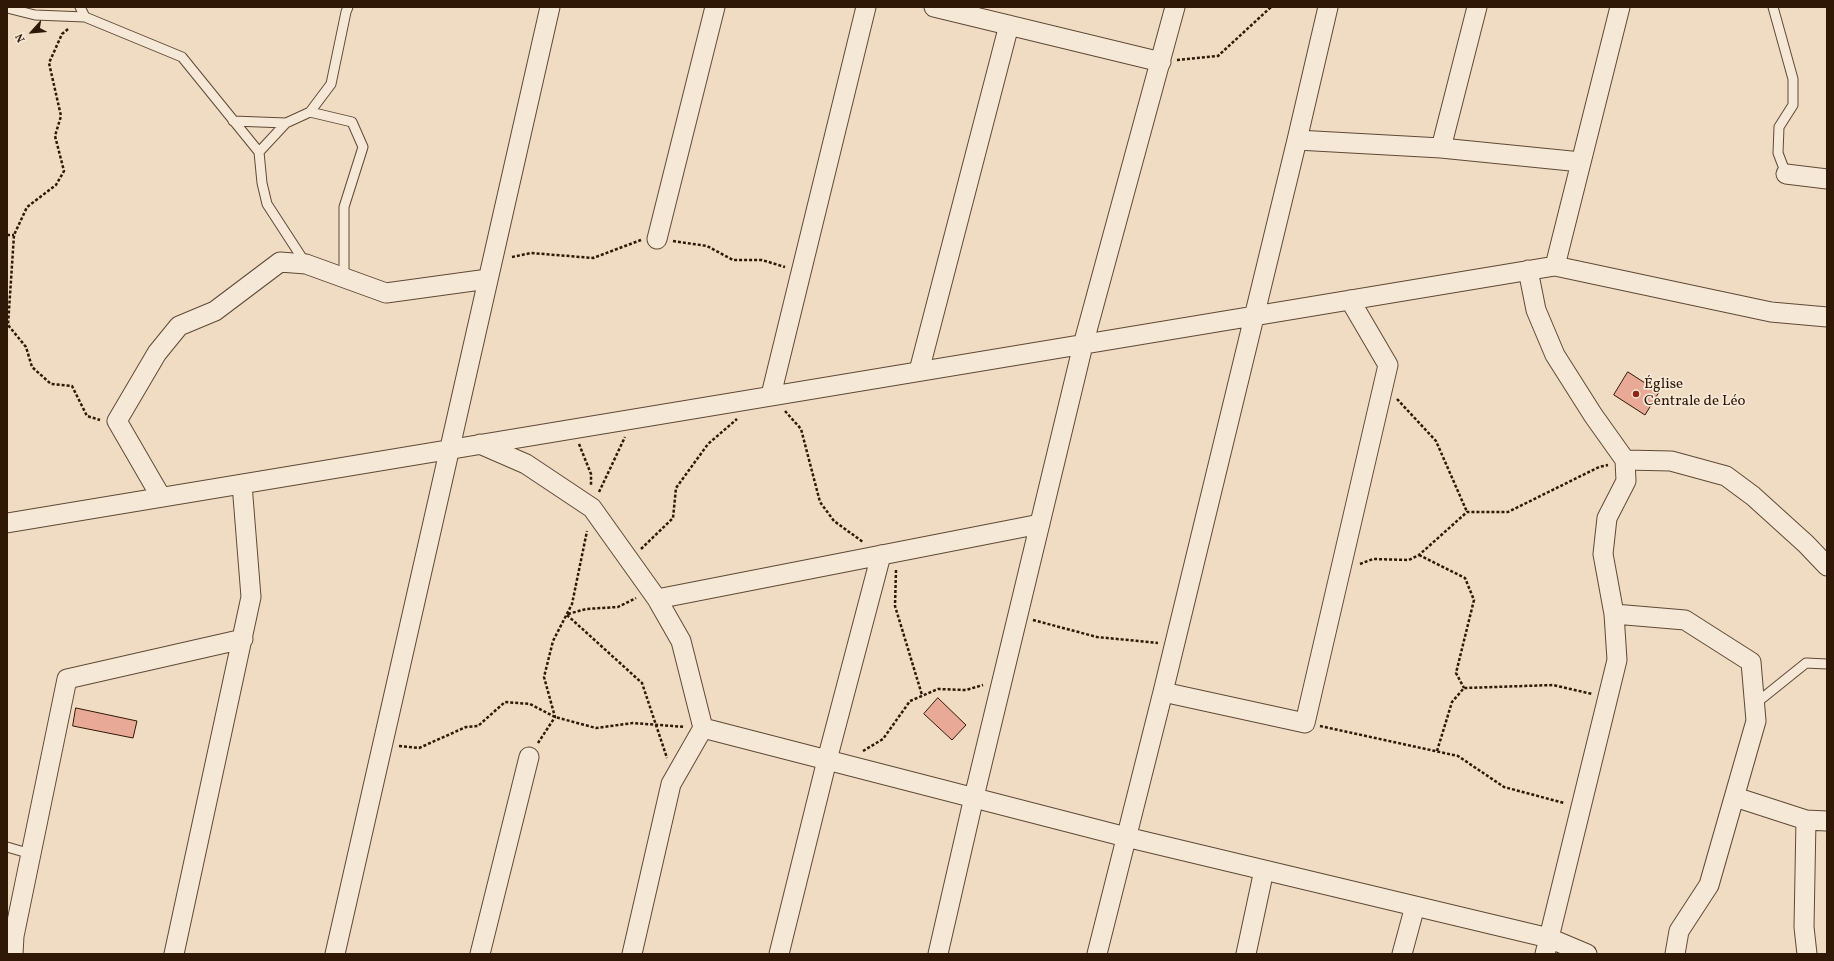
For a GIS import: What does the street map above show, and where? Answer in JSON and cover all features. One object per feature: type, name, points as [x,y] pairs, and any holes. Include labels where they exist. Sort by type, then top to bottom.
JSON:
[{"type":"street","points":[[335,954],[550,7]]},
{"type":"street","points":[[657,239],[716,7]]},
{"type":"street","points":[[771,395],[866,7]]},
{"type":"street","points":[[934,7],[1161,62]]},
{"type":"street","points":[[938,954],[974,797],[1083,345],[1175,7]]},
{"type":"street","points":[[1097,954],[1163,692],[1328,7]]},
{"type":"street","points":[[1441,148],[1477,7]]},
{"type":"street","points":[[1554,266],[1620,7]]},
{"type":"street","points":[[919,371],[1009,25]]},
{"type":"street","points":[[1297,140],[1441,148],[1581,162]]},
{"type":"street","points":[[1786,174],[1827,179]]},
{"type":"street","points":[[161,497],[117,421],[157,353],[179,326],[215,311],[280,262],[306,264],[386,293],[488,279]]},
{"type":"street","points":[[7,523],[1554,266],[1771,312],[1827,317]]},
{"type":"street","points":[[1528,270],[1536,310],[1555,355],[1593,415],[1625,460],[1626,481],[1607,518],[1603,554],[1614,614],[1617,660],[1609,698],[1547,946]]},
{"type":"street","points":[[1163,692],[1304,723],[1388,365],[1350,300]]},
{"type":"street","points":[[480,444],[526,464],[592,508],[654,595],[681,641],[704,728],[671,784],[632,954]]},
{"type":"street","points":[[1625,460],[1671,461],[1726,476],[1753,496],[1806,544],[1827,566]]},
{"type":"street","points":[[174,954],[251,597],[242,484]]},
{"type":"street","points":[[654,595],[889,554],[1040,524]]},
{"type":"street","points":[[779,954],[834,762],[889,554]]},
{"type":"street","points":[[1614,614],[1685,620],[1750,662],[1756,721],[1709,885],[1679,931],[1675,954]]},
{"type":"street","points":[[13,954],[14,936],[67,679],[242,639]]},
{"type":"street","points":[[704,728],[1126,837],[1415,906],[1547,946],[1587,954]]},
{"type":"street","points":[[480,954],[529,757]]},
{"type":"street","points":[[1735,798],[1806,820],[1827,821]]},
{"type":"street","points":[[1806,820],[1804,927],[1807,954]]},
{"type":"street","points":[[1246,954],[1264,870]]},
{"type":"street","points":[[1402,954],[1415,906]]},
{"type":"lane","points":[[80,7],[85,17]]},
{"type":"lane","points":[[259,152],[286,123],[310,112],[331,84],[348,7]]},
{"type":"lane","points":[[1773,7],[1793,79],[1793,105],[1779,127],[1778,153],[1786,174]]},
{"type":"lane","points":[[7,8],[35,15],[85,17],[182,58],[259,152],[262,183],[268,204],[306,264]]},
{"type":"lane","points":[[310,112],[352,122],[363,147],[344,207],[344,278]]},
{"type":"lane","points":[[233,121],[286,123]]},
{"type":"lane","points":[[1755,704],[1806,663],[1827,664]]},
{"type":"lane","points":[[7,847],[31,854]]},
{"type":"path","points":[[1161,62],[1218,56],[1271,7]]},
{"type":"path","points":[[85,17],[62,34],[49,64],[61,116],[55,136],[64,171],[56,185],[27,207],[14,235],[8,325],[26,348],[32,367],[51,384],[72,386],[87,416],[95,420],[117,421]]},
{"type":"path","points":[[7,235],[14,235]]},
{"type":"path","points":[[508,260],[512,256],[531,253],[593,258],[647,238],[707,246],[733,260],[762,260],[801,272]]},
{"type":"path","points":[[1384,386],[1436,440],[1467,512]]},
{"type":"path","points":[[771,395],[801,429],[820,502],[834,521],[889,554],[895,606],[922,696]]},
{"type":"path","points":[[629,560],[672,518],[676,488],[708,444],[741,415]]},
{"type":"path","points":[[529,757],[555,717],[544,677],[553,641],[572,604],[592,508],[634,418]]},
{"type":"path","points":[[572,428],[591,474],[592,508]]},
{"type":"path","points":[[1340,570],[1373,559],[1409,560],[1419,555],[1467,512],[1508,512],[1599,467],[1625,460]]},
{"type":"path","points":[[1419,555],[1465,578],[1474,600],[1456,673],[1464,688]]},
{"type":"path","points":[[567,614],[586,609],[618,607],[654,595]]},
{"type":"path","points":[[567,614],[642,683],[670,765],[671,784]]},
{"type":"path","points":[[1018,616],[1097,637],[1174,645]]},
{"type":"path","points":[[834,762],[883,739],[910,701],[938,689],[966,690],[1003,678]]},
{"type":"path","points":[[1437,752],[1452,702],[1464,688],[1553,685],[1609,698]]},
{"type":"path","points":[[382,744],[419,748],[466,727],[478,726],[505,702],[530,704],[555,717],[596,728],[633,723],[704,728]]},
{"type":"path","points":[[1304,723],[1458,756],[1504,787],[1582,808]]},
{"type":"building","name":"Église Centrale de Léo","points":[[1628,372],[1659,392],[1645,415],[1614,395]]},
{"type":"building","points":[[938,698],[966,725],[952,740],[924,714]]},
{"type":"building","points":[[76,708],[137,721],[133,738],[73,726]]},
{"type":"place","name":"Église Centrale de Léo","points":[[1636,394]]}]
